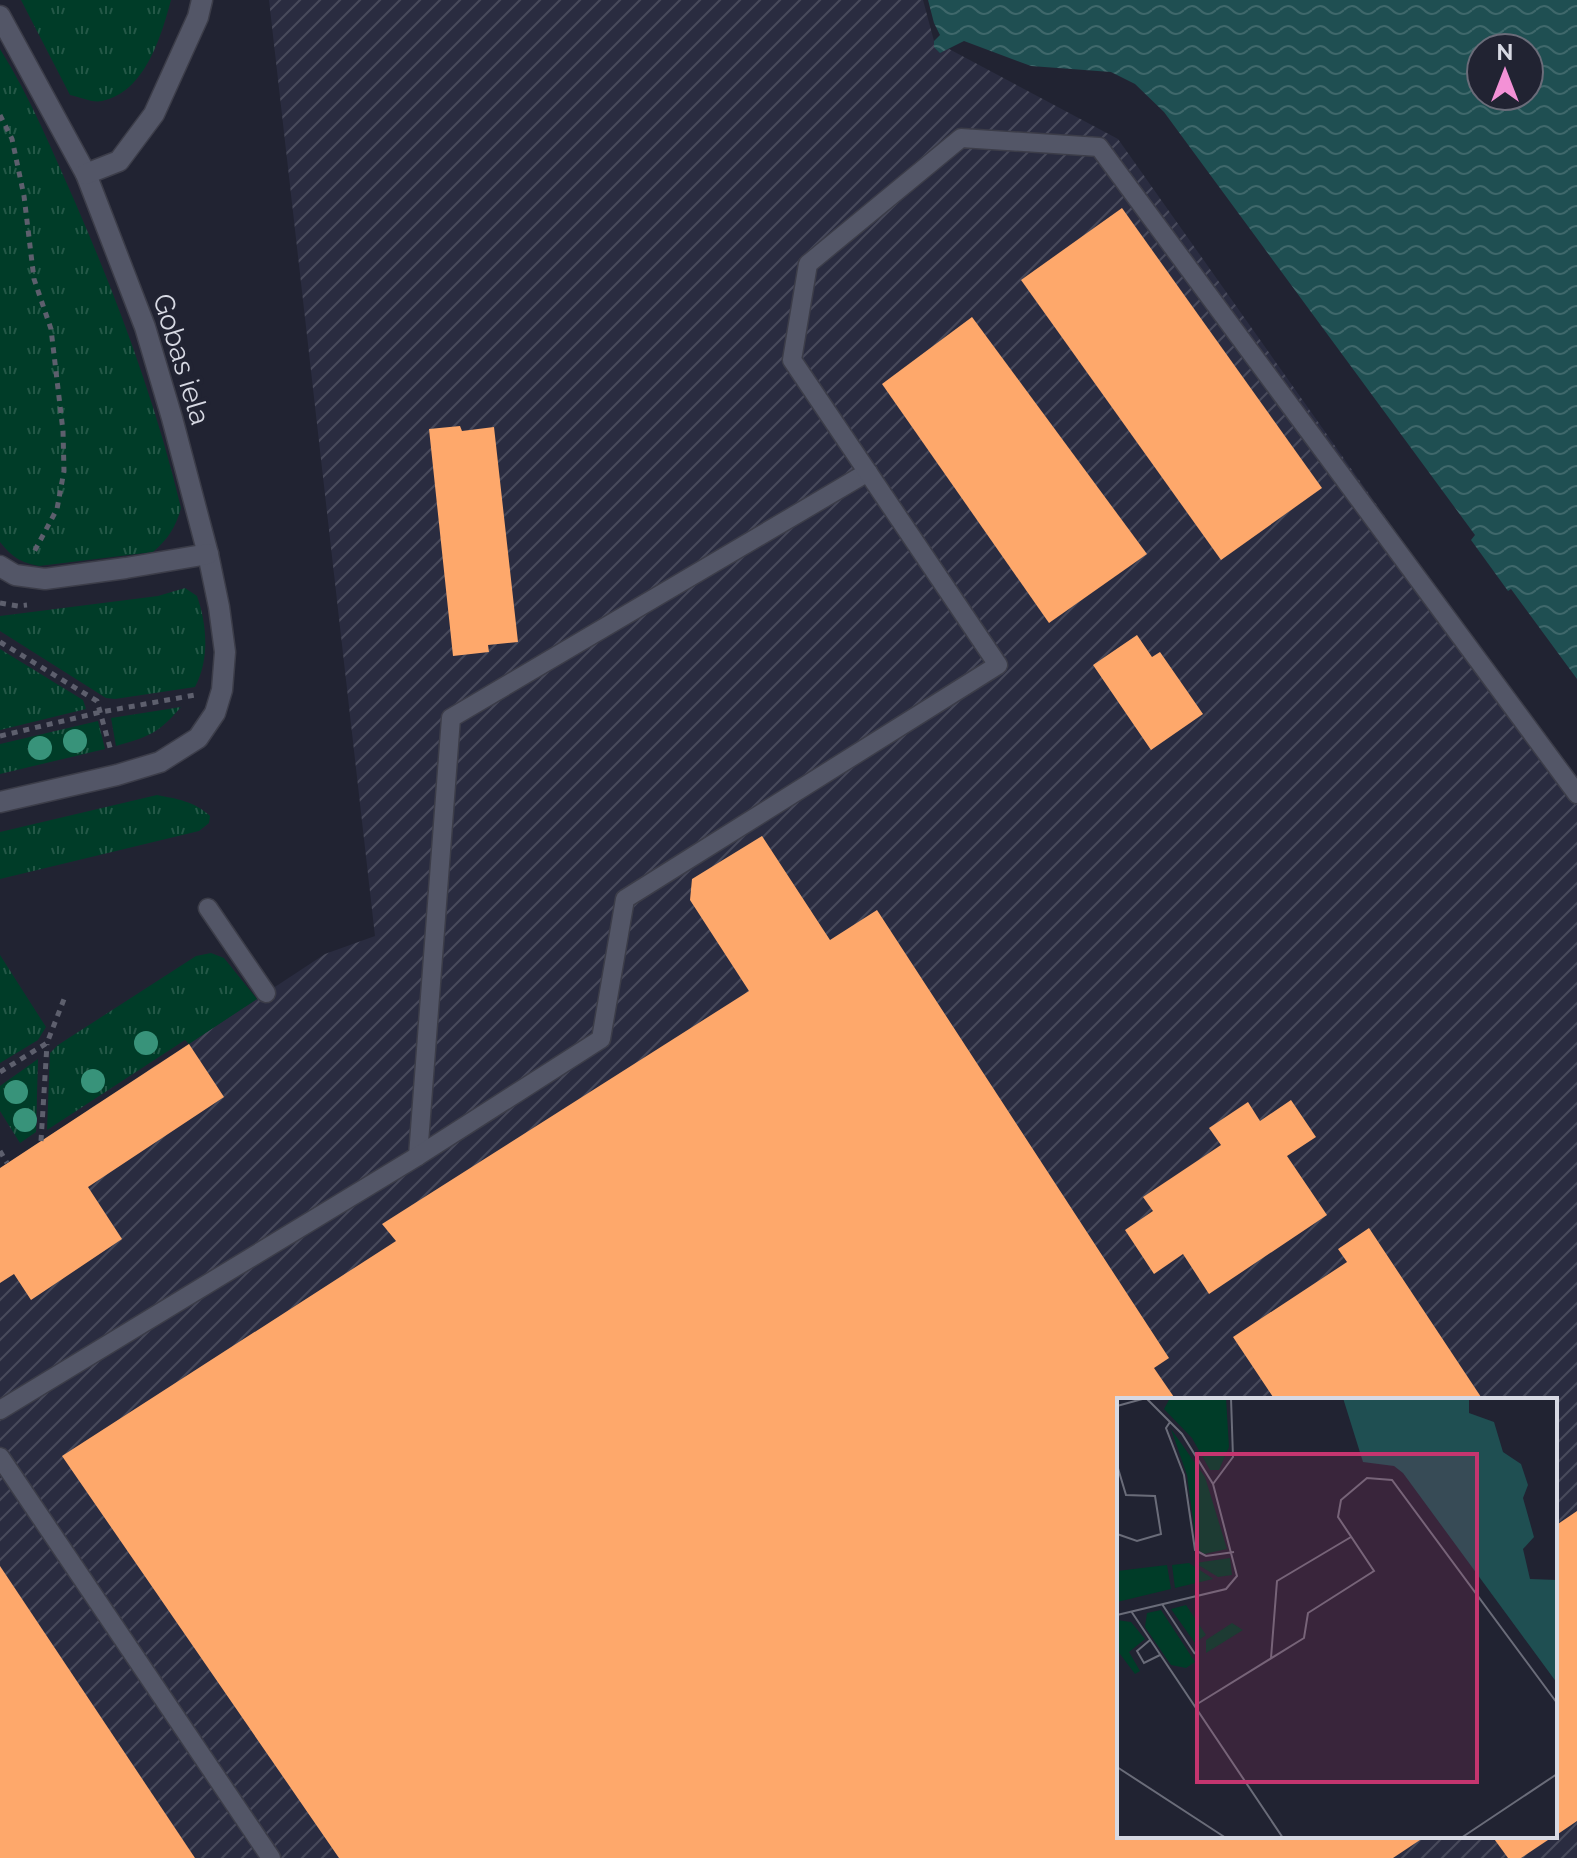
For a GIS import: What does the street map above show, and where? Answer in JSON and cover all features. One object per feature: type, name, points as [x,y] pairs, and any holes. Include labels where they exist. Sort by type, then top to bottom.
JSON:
[{"type":"street","points":[[86,174],[119,161],[154,114],[198,17],[202,0]]},
{"type":"street","name":"Gobas iela","points":[[0,16],[86,174],[145,327],[208,554],[219,607],[225,652],[222,690],[215,713],[198,738],[160,762],[117,775]]},
{"type":"street","points":[[7,570],[45,579],[208,554]]},
{"type":"street","points":[[0,802],[117,775]]},
{"type":"lane","points":[[0,1410],[418,1156],[601,1039],[625,899],[998,665],[792,360],[808,264],[961,138],[1099,147],[1577,794]]},
{"type":"lane","points":[[418,1156],[451,718],[868,472]]},
{"type":"lane","points":[[208,908],[266,993]]},
{"type":"lane","points":[[0,1457],[271,1858]]},
{"type":"path","points":[[0,115],[12,139],[24,196],[34,279],[51,329],[64,458],[57,509],[31,557],[7,570]]},
{"type":"path","points":[[0,642],[97,701],[117,775]]},
{"type":"path","points":[[0,736],[101,712],[222,690]]},
{"type":"path","points":[[41,1141],[47,1043],[66,994]]},
{"type":"path","points":[[0,1072],[47,1043]]},
{"type":"path","points":[[0,1151],[7,1163]]},
{"type":"shaded area","points":[[269,0],[923,0],[934,41],[1118,139],[1577,788],[1577,1858],[0,1858],[0,1168],[325,954],[375,936]]},
{"type":"green space","points":[[21,0],[171,0],[156,46],[140,75],[117,96],[90,101],[70,95]]},
{"type":"green space","points":[[0,49],[40,124],[91,239],[135,353],[160,430],[181,508],[171,532],[153,552],[39,566],[17,558],[0,542]]},
{"type":"green space","points":[[185,588],[197,596],[205,630],[205,654],[195,687],[106,698],[0,631],[0,616],[158,596]]},
{"type":"green space","points":[[0,649],[83,700],[86,709],[0,730]]},
{"type":"green space","points":[[181,707],[152,733],[116,746],[111,718]]},
{"type":"green space","points":[[98,721],[105,749],[0,774],[0,744]]},
{"type":"green space","points":[[157,795],[198,807],[210,816],[209,823],[199,831],[0,879],[0,832]]},
{"type":"green space","points":[[211,953],[224,958],[257,999],[189,1044],[185,1040],[47,1130],[50,1053],[196,956]]},
{"type":"green space","points":[[0,955],[46,1027],[38,1040],[0,1063]]},
{"type":"green space","points":[[38,1059],[36,1132],[20,1143],[0,1111],[0,1086]]},
{"type":"water","points":[[928,0],[1577,0],[1577,679],[1511,589],[1508,591],[1471,540],[1475,535],[1164,112],[1135,84],[1111,72],[1031,66],[964,41],[940,53],[934,47],[934,41],[940,35]]},
{"type":"building","points":[[1122,208],[1322,488],[1221,560],[1021,280]]},
{"type":"building","points":[[972,317],[1147,554],[1049,623],[882,384]]},
{"type":"building","points":[[460,426],[462,431],[494,427],[518,642],[488,645],[489,652],[453,656],[429,429]]},
{"type":"building","points":[[1137,635],[1152,657],[1160,652],[1203,714],[1151,750],[1093,665]]},
{"type":"building","points":[[762,836],[830,940],[877,910],[1169,1358],[1154,1368],[1175,1398],[1117,1398],[1117,1838],[1420,1840],[1393,1858],[339,1858],[62,1456],[396,1241],[382,1224],[749,991],[690,900],[692,879]]},
{"type":"building","points":[[189,1044],[224,1097],[88,1187],[122,1239],[31,1300],[14,1274],[0,1283],[0,1168]]},
{"type":"building","points":[[1291,1100],[1316,1137],[1287,1156],[1327,1215],[1209,1294],[1183,1254],[1154,1274],[1125,1230],[1153,1211],[1143,1197],[1221,1145],[1209,1128],[1248,1102],[1260,1121]]},
{"type":"building","points":[[1369,1228],[1482,1398],[1274,1398],[1233,1337],[1347,1262],[1338,1249]]},
{"type":"building","points":[[1577,1511],[1577,1821],[1557,1835],[1557,1525]]},
{"type":"building","points":[[0,1566],[195,1858],[0,1858]]},
{"type":"building","points":[[1493,1838],[1551,1838],[1521,1858],[1508,1858]]}]
